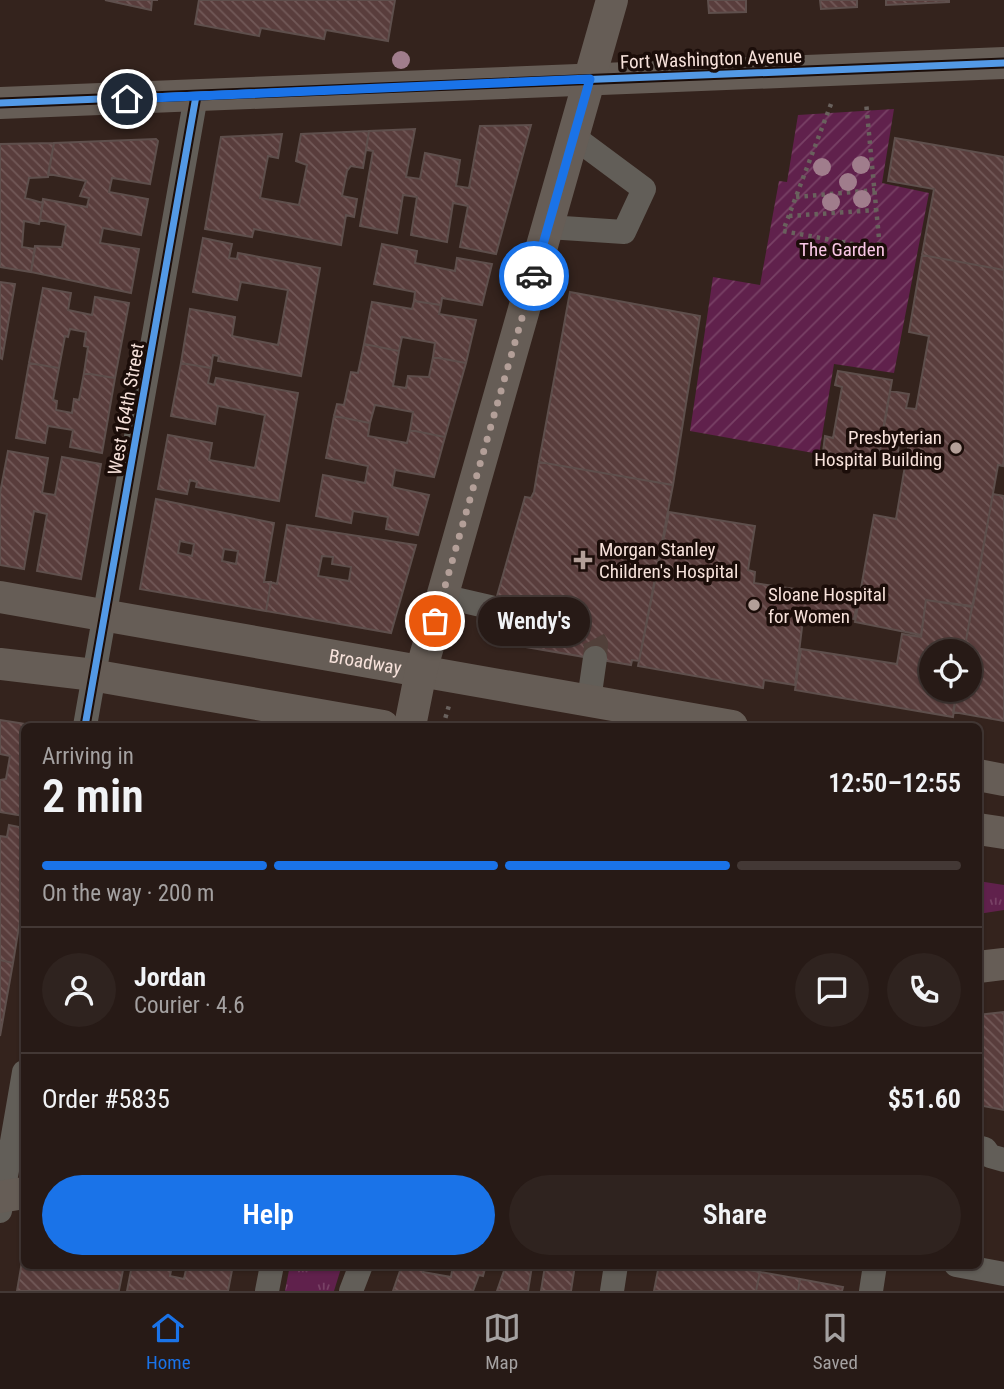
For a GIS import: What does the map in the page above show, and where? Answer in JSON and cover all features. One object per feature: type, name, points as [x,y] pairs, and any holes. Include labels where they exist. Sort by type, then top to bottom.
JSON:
[{"type":"main road","points":[[411,723],[421,671],[612,0]]},
{"type":"main road","name":"Fort Washington Avenue","points":[[0,103],[1004,64]]},
{"type":"main road","name":"Broadway","points":[[0,597],[589,700],[706,723]]},
{"type":"main road","points":[[0,664],[94,676],[366,723]]},
{"type":"main road","points":[[982,830],[1004,834]]},
{"type":"main road","points":[[982,967],[1004,964]]},
{"type":"street","name":"West 164th Street","points":[[86,723],[196,96]]},
{"type":"street","points":[[548,227],[624,232],[644,189],[574,137]]},
{"type":"street","points":[[442,596],[494,608]]},
{"type":"street","points":[[589,700],[595,658]]},
{"type":"street","points":[[7,1199],[21,1094]]},
{"type":"street","points":[[267,1291],[271,1269]]},
{"type":"street","points":[[351,1291],[359,1269]]},
{"type":"street","points":[[612,1291],[615,1269]]},
{"type":"street","points":[[871,1291],[874,1269]]},
{"type":"street","points":[[977,1269],[1004,1274]]},
{"type":"path","points":[[831,104],[783,231],[880,248],[866,103]]},
{"type":"path","points":[[796,197],[876,190]]},
{"type":"path","points":[[789,216],[877,210]]},
{"type":"path","points":[[444,723],[450,702]]},
{"type":"green space","name":"The Garden","points":[[894,109],[882,183],[929,193],[894,373],[834,364],[819,454],[690,431],[713,277],[760,285],[779,181],[787,182],[798,115]]},
{"type":"green space","points":[[982,882],[1004,885],[1004,910],[982,913]]},
{"type":"green space","points":[[289,1269],[341,1269],[334,1291],[285,1291]]},
{"type":"building","points":[[105,0],[152,0],[151,10]]},
{"type":"building","points":[[199,0],[395,0],[388,41],[326,30],[324,39],[261,28],[259,36],[195,24]]},
{"type":"building","points":[[708,0],[746,0],[746,12],[709,13]]},
{"type":"building","points":[[820,0],[857,0],[857,7],[821,9]]},
{"type":"building","points":[[886,0],[949,0],[949,2],[886,5]]},
{"type":"building","points":[[531,125],[496,254],[460,247],[468,206],[453,203],[447,242],[411,235],[417,197],[403,195],[397,233],[360,226],[373,151],[366,150],[369,131],[415,129],[406,177],[420,179],[425,153],[460,160],[456,186],[469,188],[480,126]]},
{"type":"building","points":[[369,131],[363,168],[351,166],[347,171],[342,196],[357,199],[354,217],[346,215],[341,245],[254,229],[252,237],[205,229],[221,137],[282,134],[278,158],[268,156],[260,198],[299,205],[307,165],[296,161],[301,134]]},
{"type":"building","points":[[895,138],[1004,157],[1004,270],[922,255],[934,189],[888,181]]},
{"type":"building","points":[[158,141],[150,184],[112,178],[109,192],[148,199],[141,235],[103,228],[100,243],[139,249],[131,293],[31,272],[35,246],[62,247],[66,225],[40,220],[43,199],[87,207],[89,198],[80,196],[86,181],[48,174],[54,143]]},
{"type":"building","points":[[54,143],[48,177],[29,178],[25,198],[43,203],[39,224],[24,221],[22,247],[35,249],[31,272],[0,267],[0,144]]},
{"type":"building","points":[[203,238],[232,244],[229,258],[237,259],[238,253],[320,268],[301,376],[218,361],[219,356],[213,355],[211,368],[181,363],[190,309],[235,317],[232,336],[278,345],[288,290],[241,282],[237,300],[193,292]]},
{"type":"building","points":[[382,244],[417,251],[415,263],[455,271],[457,258],[492,264],[482,305],[442,298],[441,305],[414,301],[415,292],[374,284]]},
{"type":"building","name":"Presbyterian Hospital Building","points":[[922,255],[1004,270],[1004,459],[1003,466],[998,465],[973,606],[926,600],[921,635],[855,622],[874,515],[896,519],[909,442],[899,440],[898,454],[879,451],[890,391],[909,394],[906,408],[916,409],[929,336],[909,332]]},
{"type":"building","points":[[0,282],[15,284],[2,359],[0,358]]},
{"type":"building","points":[[43,288],[71,293],[68,310],[92,315],[95,297],[129,303],[115,378],[84,373],[88,347],[84,346],[86,332],[70,329],[68,337],[65,336],[59,368],[29,363]]},
{"type":"building","points":[[570,292],[700,316],[673,485],[539,462]]},
{"type":"building","points":[[414,301],[441,305],[439,314],[476,320],[466,363],[433,357],[435,343],[402,337],[399,351],[364,344],[372,302],[412,309]]},
{"type":"building","points":[[364,344],[399,351],[393,386],[406,388],[408,376],[429,377],[433,357],[466,363],[445,437],[410,430],[413,412],[375,405],[370,423],[334,416],[337,404],[344,405],[351,372],[358,373]]},
{"type":"building","points":[[29,363],[59,368],[53,400],[57,401],[56,410],[72,413],[74,399],[79,400],[84,373],[115,378],[102,453],[70,447],[73,430],[48,426],[45,443],[16,438]]},
{"type":"building","points":[[181,363],[211,368],[208,383],[214,385],[216,378],[298,393],[279,501],[196,487],[197,482],[190,480],[187,494],[158,489],[168,435],[212,443],[209,460],[255,468],[265,415],[218,406],[215,424],[171,416]]},
{"type":"building","points":[[838,371],[892,380],[878,462],[823,452],[825,436],[833,438],[842,387],[835,385]]},
{"type":"building","points":[[334,416],[370,423],[368,436],[407,443],[410,430],[445,437],[434,477],[395,470],[392,487],[429,495],[418,535],[386,529],[388,517],[353,511],[351,523],[316,516],[323,475],[365,483],[368,466],[326,458]]},
{"type":"building","points":[[8,451],[48,458],[42,493],[55,495],[62,457],[101,464],[81,579],[37,571],[47,514],[34,511],[24,569],[0,565],[0,493]]},
{"type":"building","name":"Morgan Stanley Children's Hospital","points":[[539,462],[673,485],[639,661],[632,660],[631,665],[497,642],[492,629],[488,628],[525,497],[531,498],[534,492]]},
{"type":"building","points":[[993,494],[1004,496],[1004,721],[953,712],[955,702],[982,702],[982,639],[966,639]]},
{"type":"building","points":[[156,499],[274,523],[264,582],[271,582],[266,611],[140,589]],"holes":[[[180,541],[194,544],[192,556],[178,553]],[[224,549],[238,551],[236,564],[222,561]]]},
{"type":"building","name":"Sloane Hospital for Women","points":[[669,512],[755,526],[748,570],[755,572],[754,583],[858,598],[854,619],[804,611],[795,685],[764,680],[763,688],[638,666]]},
{"type":"building","points":[[287,525],[416,545],[391,633],[266,611],[271,582],[277,584]],"holes":[[[322,556],[333,557],[332,564],[351,567],[349,581],[318,576]]]},
{"type":"building","points":[[926,600],[972,607],[966,639],[919,639],[919,702],[955,702],[953,717],[795,690],[801,649],[897,664],[902,634],[921,637]]},
{"type":"building","points":[[0,720],[21,723],[21,816],[0,812],[0,780],[6,779],[10,756],[0,754]]},
{"type":"building","points":[[9,825],[21,827],[21,914],[13,963],[0,960],[0,836],[7,837]]},
{"type":"building","points":[[0,960],[13,963],[0,1036]]},
{"type":"building","points":[[1004,1012],[1004,1110],[982,1106],[982,1015]]},
{"type":"building","points":[[21,1268],[123,1269],[119,1290],[17,1291]]},
{"type":"building","points":[[131,1269],[171,1269],[170,1276],[184,1279],[186,1269],[232,1269],[228,1291],[127,1291]]},
{"type":"building","points":[[401,1269],[424,1269],[423,1272],[451,1277],[452,1269],[485,1269],[483,1276],[479,1275],[473,1291],[393,1291]]},
{"type":"building","points":[[505,1269],[532,1269],[528,1291],[497,1291]]},
{"type":"building","points":[[545,1269],[574,1269],[571,1291],[541,1291]]},
{"type":"building","points":[[658,1269],[742,1269],[760,1272],[756,1291],[654,1291]]},
{"type":"building","points":[[760,1272],[800,1279],[798,1291],[756,1291]]},
{"type":"building","points":[[800,1279],[843,1287],[842,1291],[798,1291]]},
{"type":"tunnel","points":[[494,608],[588,629],[596,644],[595,658]]},
{"type":"cycle path","points":[[0,103],[1004,63]]},
{"type":"cycle path","points":[[86,723],[196,96]]},
{"type":"way so far","points":[[435,621],[534,276]]},
{"type":"place","name":"Presbyterian Hospital Building","points":[[956,448]]},
{"type":"place","name":"Morgan Stanley Children's Hospital","points":[[583,560]]},
{"type":"place","name":"Sloane Hospital for Women","points":[[754,605]]},
{"type":"place","name":"Wendy's","points":[[435,621]]},
{"type":"route","points":[[127,99],[590,79],[534,276]]}]
